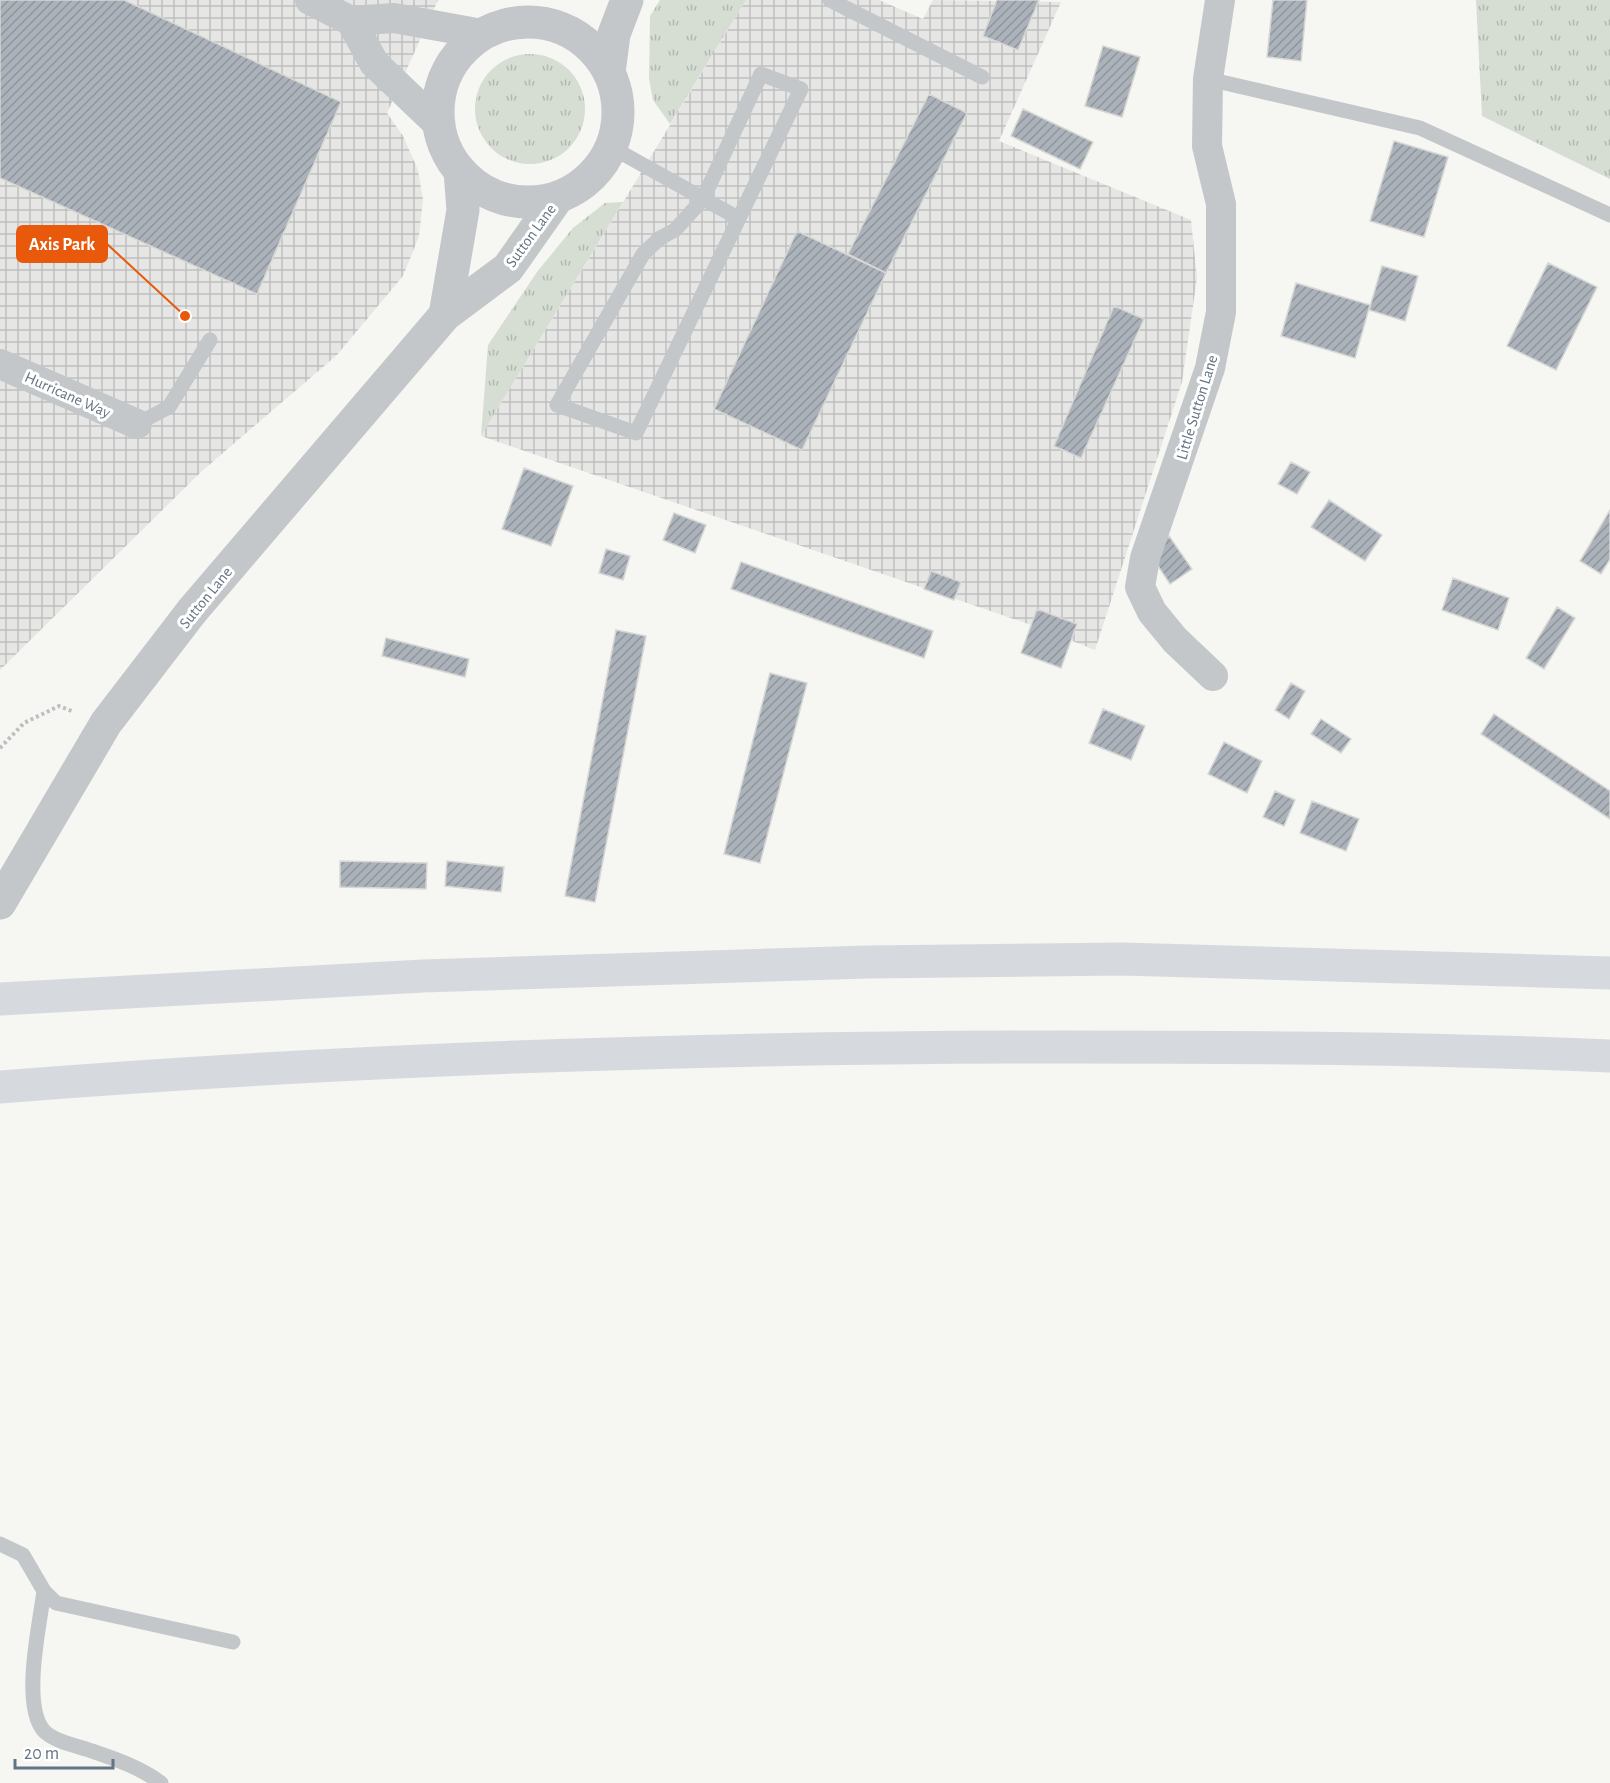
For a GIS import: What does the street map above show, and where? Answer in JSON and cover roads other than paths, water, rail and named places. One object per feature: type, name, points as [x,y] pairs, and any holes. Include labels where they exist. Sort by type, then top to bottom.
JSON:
[{"type":"highway","points":[[5,998],[423,976],[867,962],[1122,959],[1610,973]]},
{"type":"highway","points":[[0,1087],[410,1059],[687,1050],[1207,1047],[1489,1051],[1610,1056]]},
{"type":"street","points":[[310,0],[351,21],[394,18],[482,34]]},
{"type":"street","points":[[518,21],[539,21],[577,36],[596,52],[609,72],[617,97],[618,122],[611,147],[598,170],[558,197],[530,202],[506,200],[483,190],[460,171],[447,152],[439,125],[442,89],[451,66],[462,50],[482,34],[518,21],[546,0]]},
{"type":"street","points":[[609,72],[614,34],[627,0]]},
{"type":"street","name":"Little Sutton Lane","points":[[1214,676],[1158,622],[1140,587],[1145,558],[1210,369],[1221,312],[1221,204],[1207,146],[1208,79],[1220,0]]},
{"type":"street","points":[[351,21],[374,63],[439,125]]},
{"type":"street","points":[[445,315],[463,210],[460,171]]},
{"type":"street","name":"Sutton Lane","points":[[5,895],[105,723],[192,612],[445,315],[508,268],[558,197]]},
{"type":"street","name":"Hurricane Way","points":[[0,364],[137,424]]},
{"type":"lane","points":[[830,0],[982,77]]},
{"type":"lane","points":[[761,74],[801,88],[636,433],[557,405],[643,254],[660,238],[675,230],[703,199],[761,74]]},
{"type":"lane","points":[[1208,79],[1420,128],[1610,215]]},
{"type":"lane","points":[[611,147],[738,218]]},
{"type":"lane","points":[[137,424],[169,407],[210,340]]},
{"type":"lane","points":[[0,1544],[22,1555],[44,1591],[56,1603],[233,1642]]},
{"type":"lane","points":[[44,1591],[34,1666],[35,1712],[44,1731],[58,1740],[132,1765],[161,1783]]},
{"type":"place","name":"Axis Park","points":[[185,316]]}]
